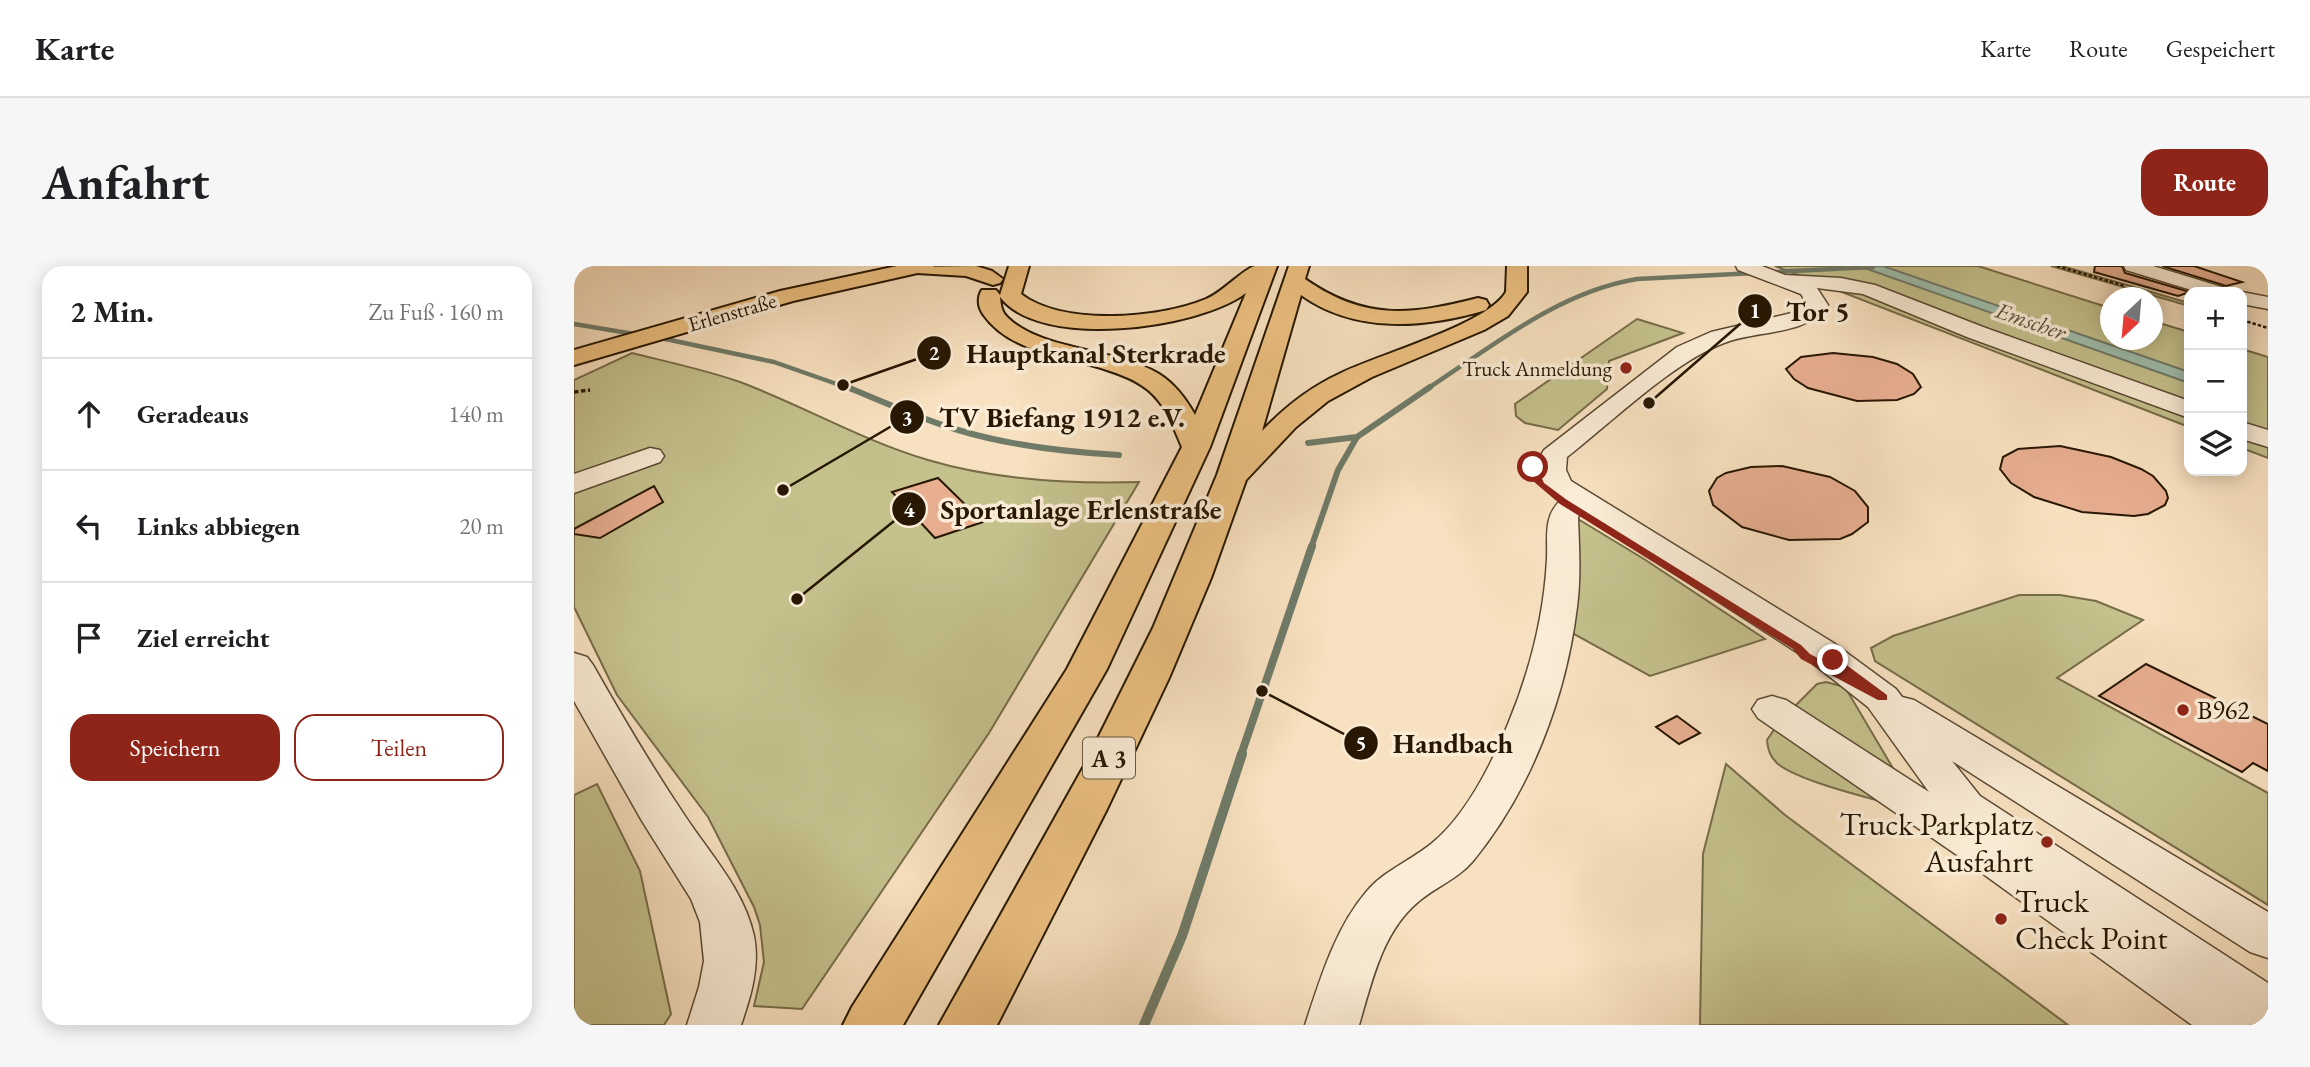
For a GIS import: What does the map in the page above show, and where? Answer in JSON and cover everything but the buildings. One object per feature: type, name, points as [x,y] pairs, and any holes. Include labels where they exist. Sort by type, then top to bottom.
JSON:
[{"type":"main road","points":[[1019,266],[1010,288],[1010,296],[1016,303],[1028,309],[1064,318],[1119,322],[1149,320],[1204,308],[1230,296],[1266,266]]},
{"type":"main road","name":"A 3","points":[[872,1025],[1087,669],[1171,503],[1196,447],[1266,266]]},
{"type":"main road","name":"Erlenstraße","points":[[574,356],[623,345],[788,296],[921,267],[996,273]]},
{"type":"main road","points":[[1297,274],[1339,309],[1379,316],[1420,316],[1453,312],[1483,303],[1498,288],[1508,268]]},
{"type":"main road","points":[[1230,482],[1289,420],[1319,395],[1357,374],[1464,330],[1499,311],[1517,289],[1508,268]]},
{"type":"main road","points":[[996,273],[988,307],[1000,324],[1031,340],[1111,363],[1150,380],[1172,399],[1196,447]]},
{"type":"main road","name":"A 3","points":[[968,1025],[1082,814],[1150,677],[1230,482],[1278,341],[1297,274]]},
{"type":"main road","name":"Erlenstraße","points":[[574,369],[623,345]]},
{"type":"street","points":[[2133,266],[2200,287]]},
{"type":"street","points":[[1767,274],[1868,289],[1975,332],[2184,408]]},
{"type":"street","points":[[1767,274],[1840,289],[2184,420]]},
{"type":"street","points":[[1767,274],[1799,305],[1693,337],[1665,350],[1542,449],[1533,467],[1536,479],[1570,507],[1797,647],[1808,659],[1882,698],[2268,937]]},
{"type":"street","points":[[1767,274],[1808,290],[1818,301],[1816,309],[1808,316],[1720,337],[1685,352],[1562,446],[1552,457],[1551,470],[1560,488],[1808,643],[1882,698],[1964,807],[2268,1012]]},
{"type":"street","points":[[2247,299],[2268,303]]},
{"type":"street","points":[[2247,432],[2268,439]]},
{"type":"street","points":[[2247,443],[2268,451]]},
{"type":"street","points":[[574,484],[656,457]]},
{"type":"street","points":[[1332,1025],[1353,961],[1369,928],[1395,893],[1449,856],[1462,841],[1507,772],[1544,675],[1554,637],[1563,563],[1563,516],[1570,507]]},
{"type":"street","points":[[574,665],[640,781],[713,895],[725,922],[730,952],[727,989],[714,1025]]},
{"type":"street","points":[[1772,709],[2235,1025]]},
{"type":"path","points":[[2247,322],[2268,328]]},
{"type":"path","points":[[574,392],[590,390]]},
{"type":"shaded area","points":[[1775,266],[1978,266],[2100,305],[2100,350],[2163,350],[2163,324],[2184,330],[2184,425]]},
{"type":"shaded area","points":[[2051,266],[2062,266],[2134,287],[2123,287]]},
{"type":"shaded area","points":[[2163,295],[2184,302],[2184,305],[2163,298]]},
{"type":"shaded area","points":[[1637,319],[1683,333],[1609,361],[1607,389],[1558,430],[1525,423],[1516,416],[1515,404]]},
{"type":"shaded area","points":[[2247,351],[2268,357],[2268,458],[2247,450]]},
{"type":"shaded area","points":[[632,353],[740,382],[880,443],[953,467],[1033,479],[1139,482],[989,733],[802,1009],[754,1006],[764,962],[760,925],[754,907],[708,817],[617,695],[574,607],[574,380]]},
{"type":"shaded area","points":[[1573,516],[1765,639],[1650,676],[1572,633]]},
{"type":"shaded area","points":[[2019,595],[2060,595],[2096,601],[2143,620],[2057,678],[2268,793],[2268,905],[1875,661],[1871,648],[1893,636]]},
{"type":"shaded area","points":[[1826,682],[1845,687],[1897,775],[1788,713],[1817,684]]},
{"type":"shaded area","points":[[1780,721],[1912,810],[1804,778],[1778,764],[1770,753],[1767,740]]},
{"type":"shaded area","points":[[1726,764],[1785,815],[2068,1025],[1700,1025],[1703,854]]},
{"type":"shaded area","points":[[597,784],[640,871],[671,1014],[664,1025],[574,1025],[574,795]]},
{"type":"water","name":"Emscher","points":[[1859,266],[1883,266],[2100,341],[2100,350],[2125,350],[2184,370],[2184,381]]},
{"type":"waterway","points":[[1430,387],[1553,308],[1608,286],[1637,279],[1873,267]]},
{"type":"waterway","points":[[574,324],[640,335]]},
{"type":"waterway","points":[[656,337],[774,362],[851,389]]},
{"type":"waterway","points":[[847,387],[930,421],[978,436],[1038,447],[1119,455]]},
{"type":"waterway","points":[[1357,437],[1430,387]]},
{"type":"waterway","points":[[1308,443],[1357,437]]},
{"type":"waterway","points":[[1311,548],[1338,470],[1357,437]]},
{"type":"waterway","points":[[1241,755],[1312,546]]},
{"type":"waterway","points":[[1144,1025],[1182,936],[1242,754]]},
{"type":"place","name":"Truck Anmeldung","points":[[1626,368]]},
{"type":"place","name":"Hauptkanal Sterkrade","points":[[843,385]]},
{"type":"place","name":"Tor 5","points":[[1649,403]]},
{"type":"place","name":"TV Biefang 1912 e.V.","points":[[783,490]]},
{"type":"place","name":"Sportanlage Erlenstraße","points":[[797,599]]},
{"type":"place","name":"Handbach","points":[[1262,691]]},
{"type":"place","name":"B962","points":[[2183,710]]},
{"type":"place","name":"Truck Parkplatz Ausfahrt","points":[[2047,842]]},
{"type":"place","name":"Truck Check Point","points":[[2001,919]]},
{"type":"route","points":[[1533,467],[1536,479],[1541,485],[1563,502],[1797,647],[1805,656],[1882,698],[1833,660]]}]
